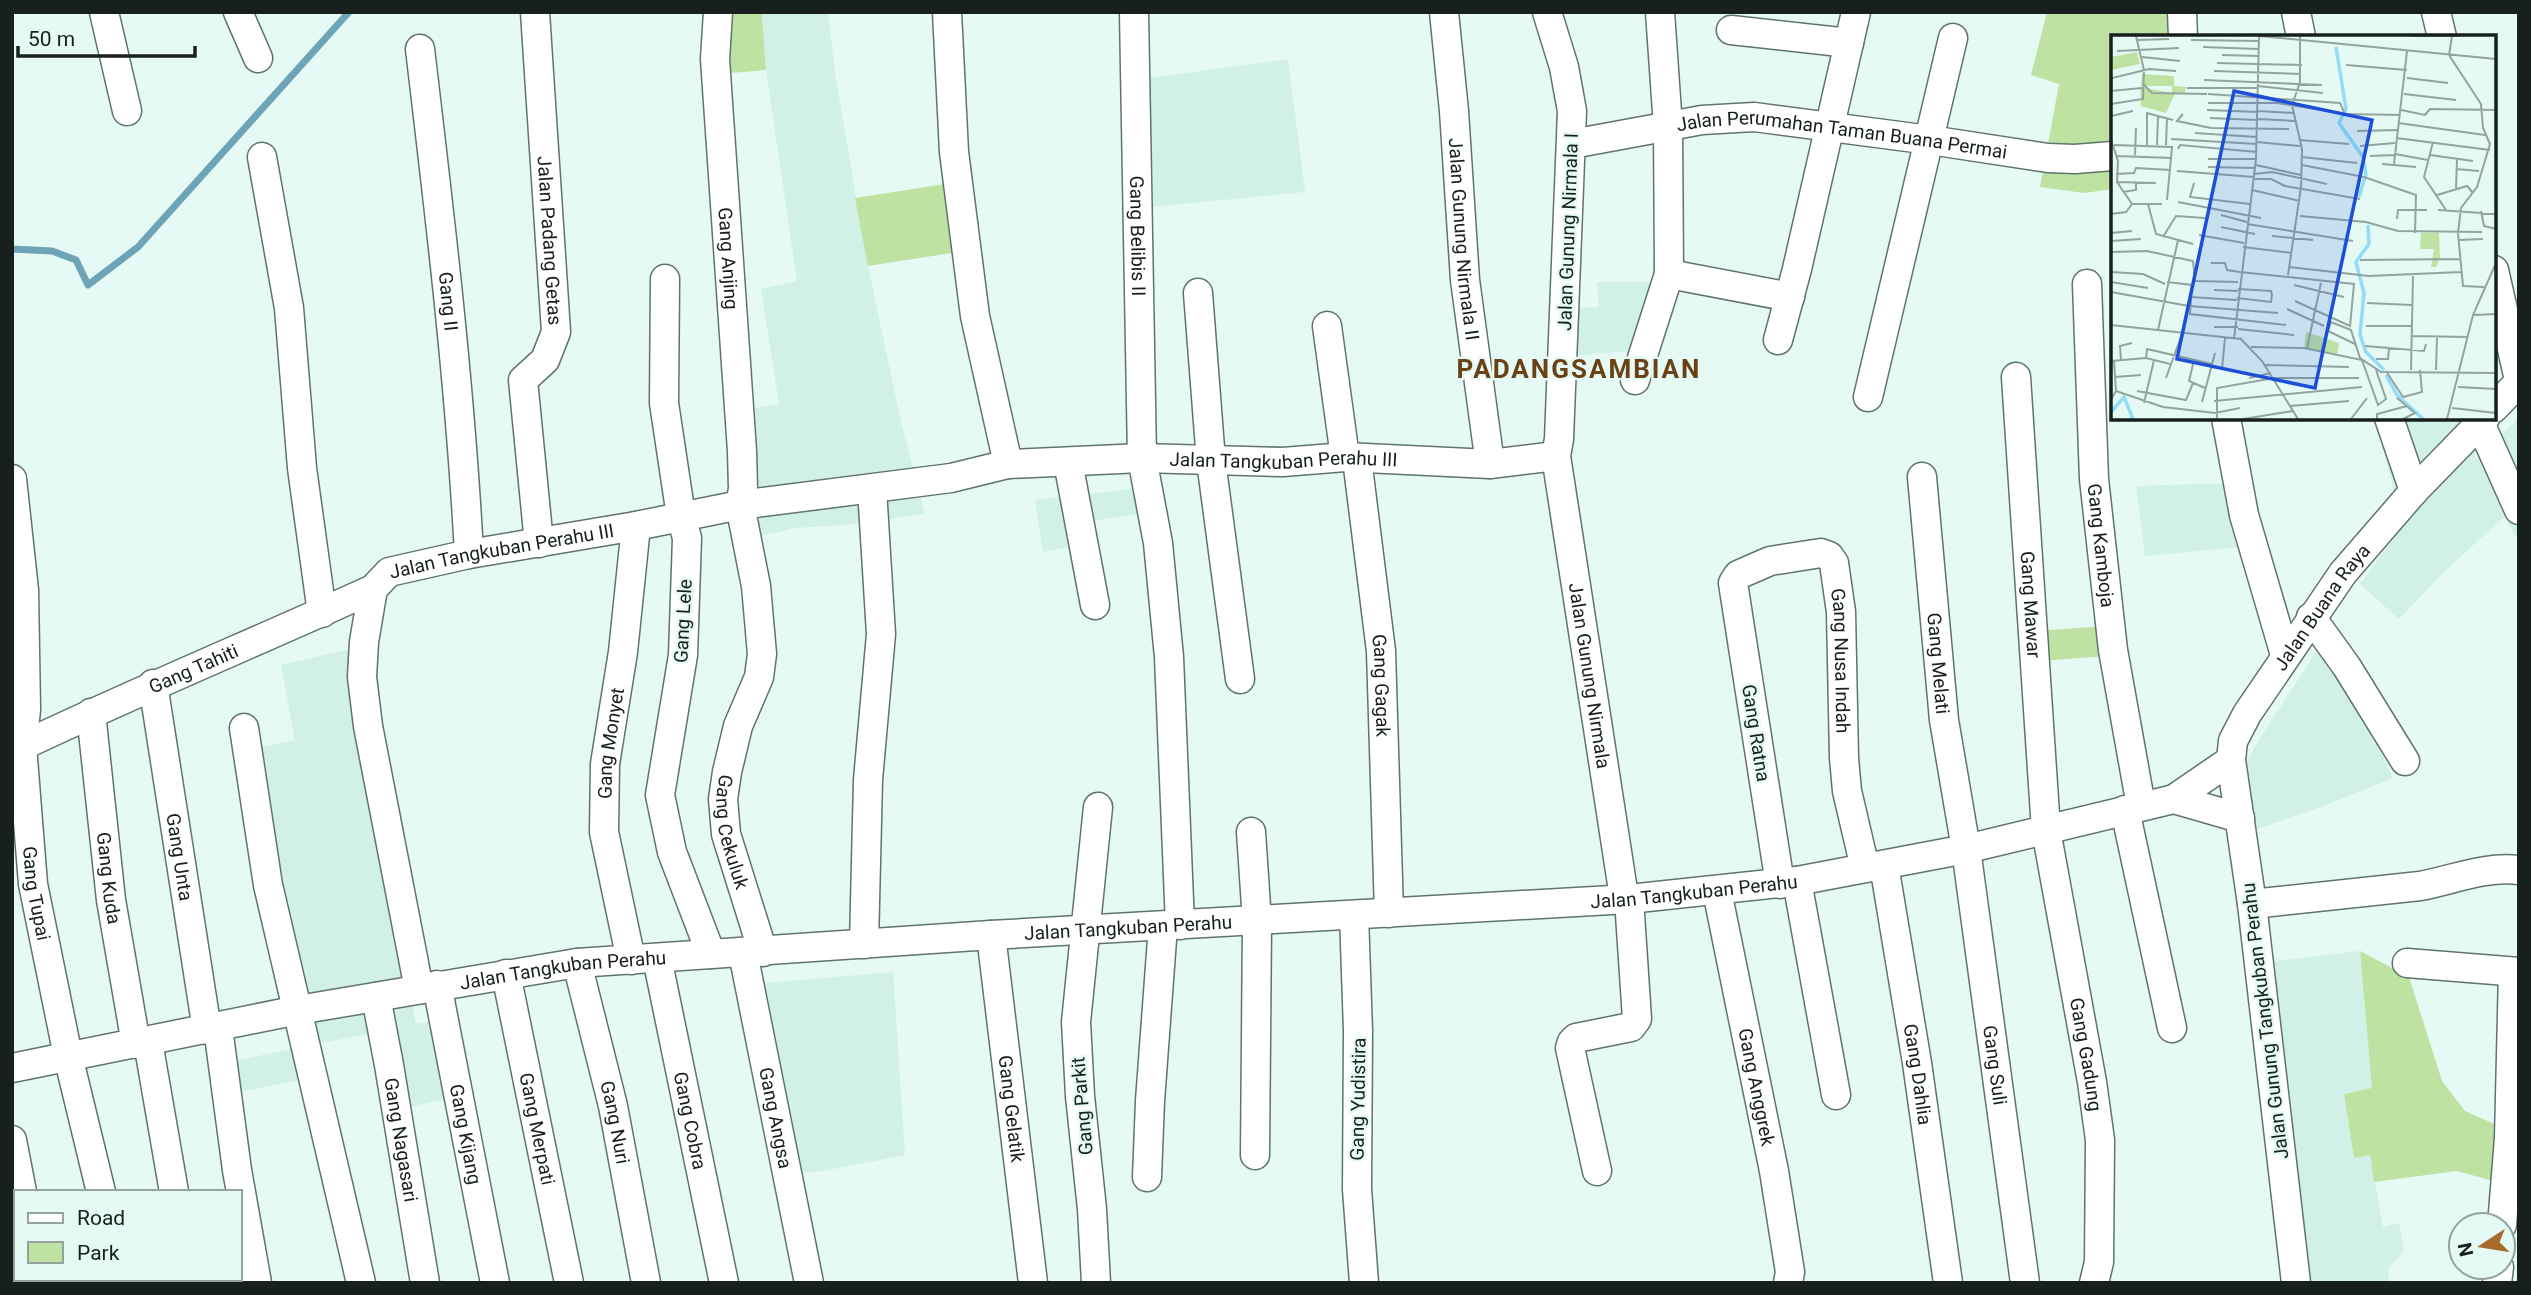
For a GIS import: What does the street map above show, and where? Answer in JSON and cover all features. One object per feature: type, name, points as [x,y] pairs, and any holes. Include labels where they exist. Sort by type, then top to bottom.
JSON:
[{"type":"street","points":[[104,12],[127,111]]},
{"type":"street","points":[[238,12],[258,58]]},
{"type":"street","name":"Jalan Padang Getas","points":[[535,12],[556,332],[545,360],[523,380],[539,543]]},
{"type":"street","name":"Gang Anjing","points":[[718,12],[715,60],[742,451],[743,489],[740,505]]},
{"type":"street","points":[[947,12],[954,152],[975,316],[1008,464]]},
{"type":"street","name":"Gang Belibis II","points":[[1133,12],[1142,458],[1158,543],[1169,657],[1171,926],[1150,1101],[1147,1177]]},
{"type":"street","name":"Jalan Gunung Nirmala II","points":[[1444,12],[1465,280],[1490,464]]},
{"type":"street","name":"Jalan Gunung Nirmala I","points":[[1546,12],[1570,89],[1572,144],[1559,439],[1556,456]]},
{"type":"street","points":[[1635,380],[1669,274],[1668,127],[1660,12]]},
{"type":"street","points":[[1778,340],[1856,12]]},
{"type":"street","points":[[2182,12],[2183,35]]},
{"type":"street","points":[[2296,12],[2301,35]]},
{"type":"street","points":[[2436,12],[2442,35]]},
{"type":"street","points":[[1731,30],[1849,43]]},
{"type":"street","points":[[1868,397],[1953,38]]},
{"type":"street","name":"Gang II","points":[[420,49],[450,298],[463,433],[469,554]]},
{"type":"street","name":"Jalan Perumahan Taman Buana Permai","points":[[1572,144],[1702,120],[1754,117],[1930,139],[2048,158],[2111,156]]},
{"type":"street","points":[[262,157],[289,307],[302,468],[322,612]]},
{"type":"street","points":[[1669,274],[1790,297]]},
{"type":"street","name":"Gang Lele","points":[[665,279],[664,403],[681,516],[687,538],[683,655],[660,795],[672,852],[711,954]]},
{"type":"street","points":[[2496,279],[2519,381]]},
{"type":"street","name":"Gang Kamboja","points":[[2087,284],[2094,479],[2113,650],[2133,808],[2172,1028]]},
{"type":"street","points":[[1198,293],[1211,461],[1240,679]]},
{"type":"street","name":"Gang Gagak","points":[[1327,326],[1351,458],[1381,652],[1389,913]]},
{"type":"street","name":"Gang Mawar","points":[[2016,377],[2046,830]]},
{"type":"street","name":"Jalan Buana Raya","points":[[2496,406],[2519,381]]},
{"type":"street","points":[[2226,420],[2241,503],[2286,655]]},
{"type":"street","points":[[2390,420],[2414,491]]},
{"type":"street","name":"Jalan Buana Raya","points":[[2231,760],[2234,741],[2240,727],[2311,617],[2343,573],[2414,491],[2483,420]]},
{"type":"street","points":[[2487,420],[2519,510]]},
{"type":"street","name":"Jalan Tangkuban Perahu III","points":[[428,987],[368,726],[363,689],[364,642],[373,589],[388,572],[469,554],[636,526],[740,505],[951,478],[1008,464],[1142,458],[1283,462],[1351,458],[1490,464],[1556,456]]},
{"type":"street","name":"Jalan Gunung Nirmala","points":[[1556,456],[1627,898],[1637,1019],[1631,1027],[1576,1038],[1570,1048],[1597,1171]]},
{"type":"street","points":[[1068,462],[1095,605]]},
{"type":"street","name":"Gang Melati","points":[[1922,477],[1944,720],[1966,849]]},
{"type":"street","name":"Gang Tupai","points":[[12,479],[24,590],[26,710],[17,746],[33,884],[68,1056],[102,1190]]},
{"type":"street","points":[[864,944],[868,780],[881,634],[872,489]]},
{"type":"street","name":"Gang Cekuluk","points":[[740,505],[756,586],[762,654],[758,677],[738,726],[723,799],[726,834],[753,952]]},
{"type":"street","name":"Gang Monyet","points":[[636,526],[623,652],[605,764],[604,832],[644,959]]},
{"type":"street","name":"Gang Nusa Indah","points":[[1733,583],[1738,575],[1770,562],[1821,553],[1829,556],[1834,563],[1842,612],[1847,791],[1874,866]]},
{"type":"street","name":"Gang Ratna","points":[[1733,583],[1788,882],[1836,1095]]},
{"type":"street","name":"Gang Tahiti","points":[[17,746],[373,589]]},
{"type":"street","points":[[2311,617],[2347,667],[2405,761]]},
{"type":"street","name":"Gang Unta","points":[[153,684],[240,1190]]},
{"type":"street","name":"Gang Kuda","points":[[90,713],[111,900],[174,1190]]},
{"type":"street","points":[[244,728],[268,885],[361,1283]]},
{"type":"street","points":[[2174,799],[2231,760]]},
{"type":"street","name":"Jalan Gunung Tangkuban Perahu","points":[[2231,760],[2252,904],[2296,1283]]},
{"type":"street","name":"Jalan Tangkuban Perahu","points":[[12,1068],[298,1010],[577,963],[1717,891],[1788,882],[1966,849],[2174,799],[2240,818]]},
{"type":"street","name":"Gang Parkit","points":[[1096,1283],[1076,1022],[1098,807]]},
{"type":"street","name":"Gang Gadung","points":[[2046,830],[2092,1082],[2099,1140],[2099,1262],[2094,1283]]},
{"type":"street","points":[[1251,832],[1257,921],[1255,1155]]},
{"type":"street","name":"Gang Suli","points":[[1966,849],[2025,1283]]},
{"type":"street","name":"Gang Dahlia","points":[[1874,866],[1915,1051],[1948,1283]]},
{"type":"street","points":[[2252,904],[2420,886],[2480,870],[2519,870]]},
{"type":"street","name":"Gang Anggrek","points":[[1717,891],[1774,1171],[1790,1272],[1788,1283]]},
{"type":"street","name":"Gang Yudistira","points":[[1354,915],[1359,1031],[1357,1189],[1364,1283]]},
{"type":"street","name":"Gang Gelatik","points":[[991,935],[1033,1283]]},
{"type":"street","name":"Gang Angsa","points":[[753,952],[809,1283]]},
{"type":"street","name":"Gang Cobra","points":[[644,959],[724,1283]]},
{"type":"street","name":"Gang Nuri","points":[[577,963],[613,1106],[646,1283]]},
{"type":"street","points":[[2407,963],[2516,972],[2514,1139],[2504,1211]]},
{"type":"street","name":"Gang Merpati","points":[[506,974],[569,1283]]},
{"type":"street","name":"Gang Kijang","points":[[428,987],[495,1283]]},
{"type":"street","name":"Gang Nagasari","points":[[376,997],[425,1283]]},
{"type":"street","points":[[12,1140],[22,1190]]},
{"type":"street","name":"Gang Unta","points":[[242,1199],[257,1283]]},
{"type":"shaded area","points":[[828,12],[835,73],[868,266],[901,422],[925,514],[844,525],[795,528],[748,539],[736,411],[779,404],[761,289],[797,281],[766,70],[762,14]]},
{"type":"shaded area","points":[[1288,59],[1305,192],[1130,209],[1135,80]]},
{"type":"shaded area","points":[[1597,282],[1673,282],[1673,298],[1661,348],[1571,356],[1570,308],[1599,307]]},
{"type":"shaded area","points":[[2519,418],[2519,534],[2515,536],[2505,516],[2444,572],[2399,619],[2360,584],[2402,527],[2376,420],[2466,420],[2476,459]]},
{"type":"shaded area","points":[[2230,483],[2241,547],[2145,556],[2136,486]]},
{"type":"shaded area","points":[[1149,487],[1151,512],[1074,524],[1078,545],[1043,552],[1035,500]]},
{"type":"shaded area","points":[[2324,640],[2354,693],[2393,778],[2237,836],[2218,822],[2255,746]]},
{"type":"shaded area","points":[[368,645],[357,726],[416,1024],[433,1021],[450,1098],[386,1112],[372,1033],[297,1048],[304,1079],[219,1096],[215,1065],[296,1048],[240,751],[295,740],[281,665]]},
{"type":"shaded area","points":[[2360,951],[2372,1088],[2344,1094],[2354,1158],[2370,1155],[2383,1227],[2399,1223],[2404,1251],[2388,1269],[2389,1283],[2296,1283],[2259,963]]},
{"type":"shaded area","points":[[893,972],[905,1155],[823,1171],[776,1176],[743,985]]},
{"type":"green space","points":[[724,12],[769,12],[762,14],[766,70],[718,74]]},
{"type":"green space","points":[[2047,12],[2192,12],[2192,35],[2111,35],[2111,189],[2084,193],[2040,187],[2059,84],[2031,75]]},
{"type":"green space","points":[[951,183],[958,252],[868,266],[855,198]]},
{"type":"green space","points":[[2105,626],[2107,656],[2026,662],[2022,632]]},
{"type":"green space","points":[[2360,951],[2409,977],[2442,1081],[2465,1111],[2510,1131],[2508,1185],[2457,1171],[2374,1182],[2370,1155],[2354,1158],[2344,1094],[2372,1088]]},
{"type":"waterway","points":[[12,249],[52,251],[76,260],[88,285],[138,247],[349,12]]},
{"type":"district","name":"PADANGSAMBIAN","points":[[1579,369]]}]
